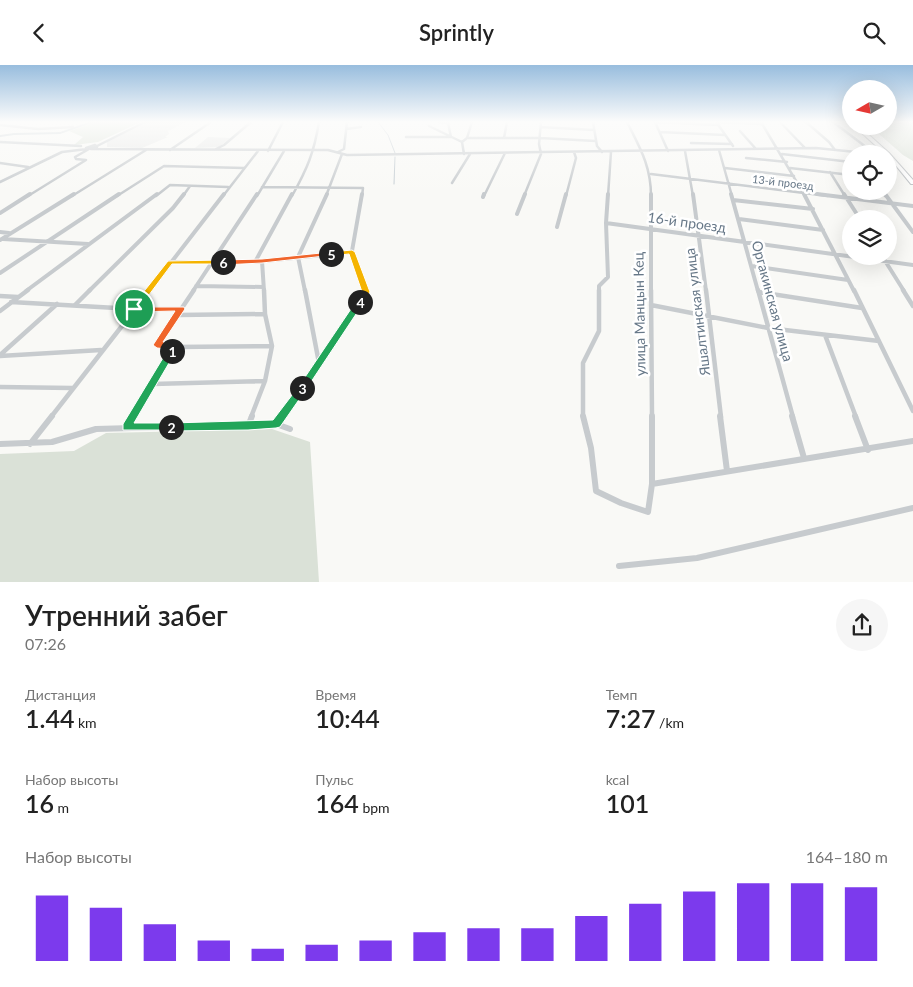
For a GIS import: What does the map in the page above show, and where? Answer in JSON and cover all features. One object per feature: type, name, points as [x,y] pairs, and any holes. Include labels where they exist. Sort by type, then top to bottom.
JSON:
[{"type":"highway","points":[[897,165],[913,183]]},
{"type":"street","points":[[61,146],[146,150],[314,150],[340,153],[430,154],[611,153],[805,148],[842,151]]},
{"type":"street","points":[[0,213],[86,161],[76,159],[75,157],[94,146]]},
{"type":"street","points":[[0,182],[62,152],[96,146]]},
{"type":"street","points":[[97,146],[101,149]]},
{"type":"street","points":[[169,150],[175,146]]},
{"type":"street","points":[[222,149],[225,146]]},
{"type":"street","points":[[268,151],[271,146]]},
{"type":"street","points":[[255,262],[296,187],[315,146]]},
{"type":"street","points":[[319,363],[298,257],[330,187],[340,153],[344,146]]},
{"type":"street","points":[[463,146],[464,154]]},
{"type":"street","points":[[517,214],[540,152],[540,146]]},
{"type":"street","points":[[596,146],[602,152]]},
{"type":"street","name":"улица Манцын Кец","points":[[606,223],[608,277],[599,286],[599,331],[583,363],[583,418],[591,448],[596,491],[621,503],[648,512],[652,484],[651,174],[639,146]]},
{"type":"street","points":[[666,146],[668,151]]},
{"type":"street","points":[[776,146],[813,209],[913,411]]},
{"type":"street","points":[[832,146],[835,150]]},
{"type":"street","points":[[1,239],[146,150]]},
{"type":"street","name":"Оргакинская улица","points":[[720,150],[804,458]]},
{"type":"street","points":[[30,444],[228,187],[258,151]]},
{"type":"street","points":[[272,346],[174,347],[157,345],[277,165],[284,151]]},
{"type":"street","name":"Яшалтинская улица","points":[[685,151],[699,235],[727,471]]},
{"type":"street","points":[[557,227],[576,158],[574,152]]},
{"type":"street","points":[[484,197],[505,153]]},
{"type":"street","points":[[606,223],[611,153]]},
{"type":"street","points":[[452,183],[470,154]]},
{"type":"street","points":[[782,154],[842,161]]},
{"type":"street","points":[[746,158],[787,162]]},
{"type":"street","points":[[0,163],[30,167]]},
{"type":"street","points":[[0,273],[46,241],[164,166],[244,168]]},
{"type":"street","points":[[725,168],[794,176]]},
{"type":"street","points":[[790,168],[842,174]]},
{"type":"street","points":[[830,172],[842,190]]},
{"type":"street","name":"13-й проезд","points":[[651,174],[842,198]]},
{"type":"street","points":[[0,311],[170,185],[228,187]]},
{"type":"street","points":[[75,305],[173,208],[190,186]]},
{"type":"street","points":[[262,187],[363,188],[363,199],[354,233],[352,252],[366,292],[276,424]]},
{"type":"street","points":[[733,200],[813,209]]},
{"type":"street","name":"13-й проезд","points":[[857,200],[913,207]]},
{"type":"street","points":[[890,200],[913,232]]},
{"type":"street","points":[[739,219],[823,230]]},
{"type":"street","name":"16-й проезд","points":[[606,223],[842,256]]},
{"type":"street","points":[[0,232],[10,233]]},
{"type":"street","points":[[1,239],[88,244]]},
{"type":"street","points":[[170,262],[255,262],[352,252]]},
{"type":"street","points":[[248,426],[265,381],[272,346],[265,314],[262,261]]},
{"type":"street","name":"16-й проезд","points":[[897,263],[913,265]]},
{"type":"street","points":[[888,265],[913,305]]},
{"type":"street","points":[[752,266],[848,280]]},
{"type":"street","points":[[196,286],[263,287]]},
{"type":"street","points":[[759,292],[862,308]]},
{"type":"street","points":[[0,296],[18,297]]},
{"type":"street","points":[[11,302],[134,309],[181,309]]},
{"type":"street","points":[[0,355],[57,304]]},
{"type":"street","points":[[651,305],[768,328],[879,341]]},
{"type":"street","points":[[178,315],[265,314]]},
{"type":"street","points":[[825,335],[868,450]]},
{"type":"street","points":[[126,427],[174,347]]},
{"type":"street","points":[[0,355],[102,350]]},
{"type":"street","points":[[153,384],[265,381]]},
{"type":"street","points":[[0,387],[72,388]]},
{"type":"street","points":[[906,397],[913,395]]},
{"type":"street","points":[[0,445],[52,441],[96,429],[126,427],[276,424],[290,429]]},
{"type":"street","points":[[652,484],[804,458],[868,450],[913,441]]},
{"type":"street","points":[[619,566],[697,558],[913,508]]},
{"type":"shaded area","points":[[107,146],[146,146],[142,148]]},
{"type":"shaded area","points":[[197,146],[220,146],[219,147],[195,148]]},
{"type":"shaded area","points":[[897,146],[913,146],[913,161],[897,150]]},
{"type":"shaded area","points":[[272,429],[310,442],[319,582],[0,582],[0,454],[74,451],[106,433]]},
{"type":"waterway","points":[[392,146],[395,153]]},
{"type":"waterway","points":[[394,184],[395,157]]},
{"type":"route","points":[[352,252],[366,292],[276,424],[126,427],[174,347],[157,345],[181,309],[134,309],[170,262],[255,262],[352,252]]}]
